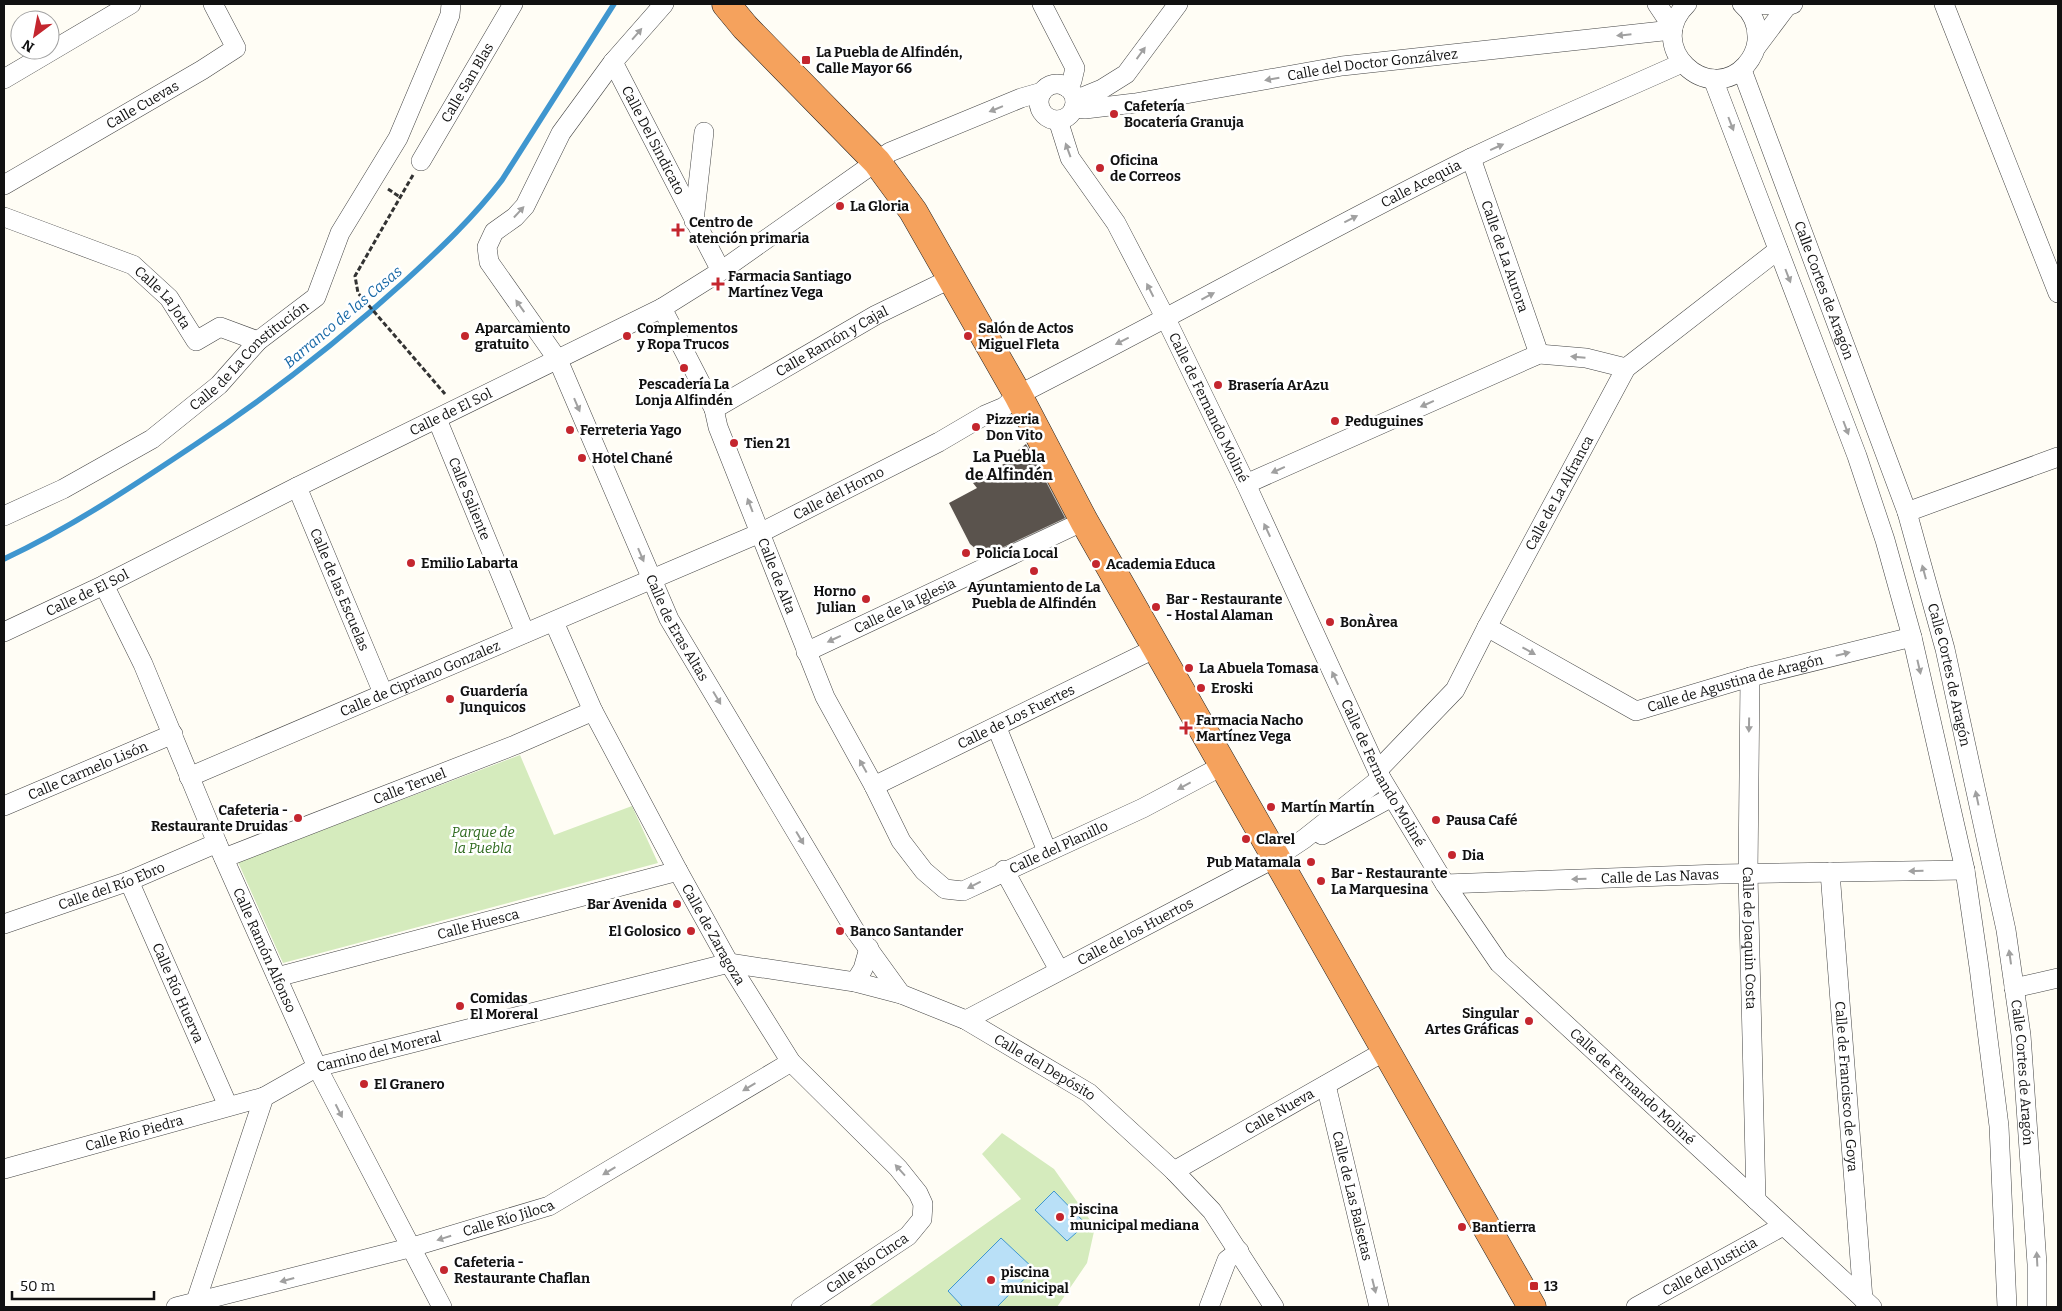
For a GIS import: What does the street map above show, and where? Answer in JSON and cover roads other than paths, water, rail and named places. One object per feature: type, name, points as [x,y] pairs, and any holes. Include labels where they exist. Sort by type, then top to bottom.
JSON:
[{"type":"highway","points":[[726,4],[745,27],[878,162],[913,211],[1018,395],[1084,520],[1156,648],[1277,857],[1385,1051],[1532,1307]]},
{"type":"street","points":[[4,79],[131,4]]},
{"type":"street","name":"Calle Cuevas","points":[[4,185],[202,70],[236,48],[213,4]]},
{"type":"street","name":"Calle de La Constitución","points":[[4,516],[63,489],[152,439],[219,384],[258,341],[316,297],[340,233],[398,138],[450,15],[451,4]]},
{"type":"street","name":"Calle San Blas","points":[[421,161],[513,4]]},
{"type":"street","points":[[613,62],[664,4]]},
{"type":"street","points":[[1042,4],[1075,68],[1068,116],[1058,120],[1047,117],[1040,109],[1039,103],[1042,92]]},
{"type":"street","points":[[878,162],[890,152],[1021,98],[1042,92],[1050,85],[1072,98],[1102,89],[1126,74],[1178,4]]},
{"type":"street","points":[[1657,4],[1673,30]]},
{"type":"street","points":[[1687,4],[1676,18],[1673,30],[1674,47],[1682,64],[1701,77],[1713,79],[1723,78],[1742,70],[1751,59],[1757,46],[1790,5]]},
{"type":"street","points":[[1742,4],[1754,19],[1758,33],[1757,46]]},
{"type":"street","points":[[1754,4],[1790,5]]},
{"type":"street","points":[[1944,4],[2058,293]]},
{"type":"street","name":"Calle del Doctor Gonzálvez","points":[[1072,98],[1085,109],[1135,103],[1342,66],[1673,30]]},
{"type":"street","name":"Calle Del Sindicato","points":[[613,62],[721,271]]},
{"type":"street","name":"Calle de Eras Altas","points":[[613,62],[561,134],[525,206],[515,217],[494,232],[486,247],[489,262],[558,360],[669,618],[854,930],[901,994]]},
{"type":"street","name":"Calle Acequia","points":[[1018,395],[1471,158],[1682,64]]},
{"type":"street","name":"Calle Cortes de Aragón","points":[[1742,70],[1907,512],[1945,649],[2006,930],[2022,1045],[2037,1264],[2038,1307]]},
{"type":"street","points":[[1126,74],[1135,103]]},
{"type":"street","name":"Calle Cortes de Aragón","points":[[1713,79],[1857,456],[1885,540],[1912,638],[1965,870],[1999,1126],[2007,1307]]},
{"type":"street","name":"Calle de Fernando Moliné","points":[[1058,120],[1070,158],[1116,223],[1166,319],[1246,484],[1379,774],[1445,884],[1499,963],[1867,1303]]},
{"type":"street","points":[[694,221],[704,132]]},
{"type":"street","name":"Calle de La Aurora","points":[[1471,158],[1539,354]]},
{"type":"street","name":"Calle de El Sol","points":[[4,632],[104,585],[297,487],[662,308],[721,271],[878,162]]},
{"type":"street","name":"Calle La Jota","points":[[4,217],[133,264],[169,298],[196,341],[220,327],[258,341]]},
{"type":"street","name":"Calle de La Alfranca","points":[[1379,774],[1455,690],[1486,627],[1626,368],[1778,250]]},
{"type":"street","name":"Calle Ramón y Cajal","points":[[714,409],[876,315],[952,278]]},
{"type":"street","name":"Calle de Alta","points":[[662,308],[714,409],[718,427],[825,697],[874,786],[900,841]]},
{"type":"street","points":[[1246,484],[1539,354],[1586,358],[1626,368]]},
{"type":"street","name":"Calle del Horno","points":[[651,579],[760,533],[939,442],[985,414],[1004,407],[1018,395]]},
{"type":"street","name":"Calle Saliente","points":[[437,419],[525,632]]},
{"type":"street","points":[[1907,512],[2058,457]]},
{"type":"street","name":"Calle de las Escuelas","points":[[297,487],[382,693]]},
{"type":"street","name":"Calle de la Iglesia","points":[[806,652],[1084,520]]},
{"type":"street","name":"Calle de Cipriano Gonzalez","points":[[189,777],[651,579]]},
{"type":"street","name":"Calle Ramón Alfonso","points":[[104,585],[143,664],[189,777],[317,1067],[409,1248],[442,1307]]},
{"type":"street","name":"Calle de Zaragoza","points":[[554,622],[593,711],[678,871],[729,963],[791,1062],[898,1168],[918,1193],[924,1212]]},
{"type":"street","name":"Calle de Agustina de Aragón","points":[[1486,627],[1636,711],[1750,677],[1912,638]]},
{"type":"street","name":"Calle de Los Fuertes","points":[[874,786],[997,728],[1156,648]]},
{"type":"street","name":"Calle de Joaquin Costa","points":[[1750,677],[1748,875],[1756,1200]]},
{"type":"street","name":"Calle Teruel","points":[[221,851],[515,745],[593,711]]},
{"type":"street","points":[[997,728],[1047,852]]},
{"type":"street","name":"Calle Carmelo Lisón","points":[[4,806],[173,734]]},
{"type":"street","name":"Calle del Planillo","points":[[900,841],[924,870],[945,888],[963,890],[1143,808],[1220,767],[1227,772]]},
{"type":"street","name":"Calle de los Huertos","points":[[966,1020],[1277,857],[1304,840],[1379,774]]},
{"type":"street","name":"Calle de los Huertos","points":[[1304,840],[1330,832],[1392,797]]},
{"type":"street","name":"Calle del Río Ebro","points":[[4,924],[221,851]]},
{"type":"street","points":[[1004,870],[1059,970]]},
{"type":"street","name":"Calle de Las Navas","points":[[1445,884],[1830,872],[1965,870]]},
{"type":"street","name":"Calle Huesca","points":[[277,977],[678,871]]},
{"type":"street","name":"Calle de Francisco de Goya","points":[[1830,872],[1867,1303]]},
{"type":"street","name":"Calle Río Huerva","points":[[129,881],[228,1106]]},
{"type":"street","points":[[855,982],[863,969],[869,948]]},
{"type":"street","name":"Calle del Depósito","points":[[729,963],[855,982],[901,994],[966,1020],[1089,1093],[1174,1171],[1212,1212],[1239,1250],[1274,1307]]},
{"type":"street","name":"Camino del Moreral","points":[[264,1097],[317,1067],[729,963]]},
{"type":"street","points":[[2014,988],[2058,978]]},
{"type":"street","name":"Calle Nueva","points":[[1174,1171],[1385,1051]]},
{"type":"street","name":"Calle Río Jiloca","points":[[195,1305],[409,1248],[549,1206],[791,1062]]},
{"type":"street","name":"Calle de Las Balsetas","points":[[1326,1085],[1380,1307]]},
{"type":"street","points":[[176,1307],[195,1305],[264,1097]]},
{"type":"street","name":"Calle Río Piedra","points":[[4,1168],[264,1097]]},
{"type":"street","name":"Calle Río Cinca","points":[[801,1307],[908,1236],[918,1226],[924,1212]]},
{"type":"street","name":"Calle del Justicia","points":[[1636,1307],[1783,1226]]},
{"type":"street","points":[[1209,1307],[1227,1260],[1239,1250]]},
{"type":"water","name":"piscina municipal mediana","points":[[1054,1191],[1086,1224],[1067,1241],[1035,1210]]},
{"type":"water","name":"piscina municipal","points":[[1001,1238],[1034,1269],[997,1307],[963,1307],[948,1291]]},
{"type":"waterway","name":"Barranco de las Casas","points":[[4,559],[29,547],[102,505],[224,425],[304,367],[405,281],[468,220],[502,180],[614,4]]},
{"type":"place","name":"La Puebla de Alfindén, Calle Mayor 66","points":[[806,60]]},
{"type":"place","name":"Cafetería Bocatería Granuja","points":[[1114,114]]},
{"type":"place","name":"Oficina de Correos","points":[[1100,168]]},
{"type":"place","name":"La Gloria","points":[[840,206]]},
{"type":"place","name":"Centro de atención primaria","points":[[678,230]]},
{"type":"place","name":"Farmacia Santiago Martínez Vega","points":[[718,284]]},
{"type":"place","name":"Aparcamiento gratuito","points":[[465,336]]},
{"type":"place","name":"Complementos y Ropa Trucos","points":[[627,336]]},
{"type":"place","name":"Salón de Actos Miguel Fleta","points":[[968,336]]},
{"type":"place","name":"Pescadería La Lonja Alfindén","points":[[684,368]]},
{"type":"place","name":"Brasería ArAzu","points":[[1218,385]]},
{"type":"place","name":"Peduguines","points":[[1335,421]]},
{"type":"place","name":"Pizzeria Don Vito","points":[[976,427]]},
{"type":"place","name":"Ferreteria Yago","points":[[570,430]]},
{"type":"place","name":"Tien 21","points":[[734,443]]},
{"type":"place","name":"Hotel Chané","points":[[582,458]]},
{"type":"place","name":"Policía Local","points":[[966,553]]},
{"type":"place","name":"Emilio Labarta","points":[[411,563]]},
{"type":"place","name":"Academia Educa","points":[[1096,564]]},
{"type":"place","name":"Ayuntamiento de La Puebla de Alfindén","points":[[1034,571]]},
{"type":"place","name":"Horno Julian","points":[[866,599]]},
{"type":"place","name":"Bar - Restaurante - Hostal Alaman","points":[[1156,607]]},
{"type":"place","name":"BonÀrea","points":[[1330,622]]},
{"type":"place","name":"La Abuela Tomasa","points":[[1189,668]]},
{"type":"place","name":"Eroski","points":[[1201,688]]},
{"type":"place","name":"Guardería Junquicos","points":[[450,699]]},
{"type":"place","name":"Farmacia Nacho Martínez Vega","points":[[1186,728]]},
{"type":"place","name":"Martín Martín","points":[[1271,807]]},
{"type":"place","name":"Cafeteria - Restaurante Druidas","points":[[298,818]]},
{"type":"place","name":"Pausa Café","points":[[1436,820]]},
{"type":"place","name":"Clarel","points":[[1246,839]]},
{"type":"place","name":"Dia","points":[[1452,855]]},
{"type":"place","name":"Pub Matamala","points":[[1311,862]]},
{"type":"place","name":"Bar - Restaurante La Marquesina","points":[[1321,881]]},
{"type":"place","name":"Bar Avenida","points":[[677,904]]},
{"type":"place","name":"El Golosico","points":[[691,931]]},
{"type":"place","name":"Banco Santander","points":[[840,931]]},
{"type":"place","name":"Comidas El Moreral","points":[[460,1006]]},
{"type":"place","name":"Singular Artes Gráficas","points":[[1529,1021]]},
{"type":"place","name":"El Granero","points":[[364,1084]]},
{"type":"place","name":"piscina municipal mediana","points":[[1060,1217]]},
{"type":"place","name":"Bantierra","points":[[1462,1227]]},
{"type":"place","name":"Cafeteria - Restaurante Chaflan","points":[[444,1270]]},
{"type":"place","name":"piscina municipal","points":[[991,1280]]},
{"type":"place","name":"13","points":[[1534,1286]]},
{"type":"district","name":"La Puebla de Alfindén","points":[[1009,465]]},
{"type":"park label","name":"Parque de la Puebla","points":[[483,840]]}]
